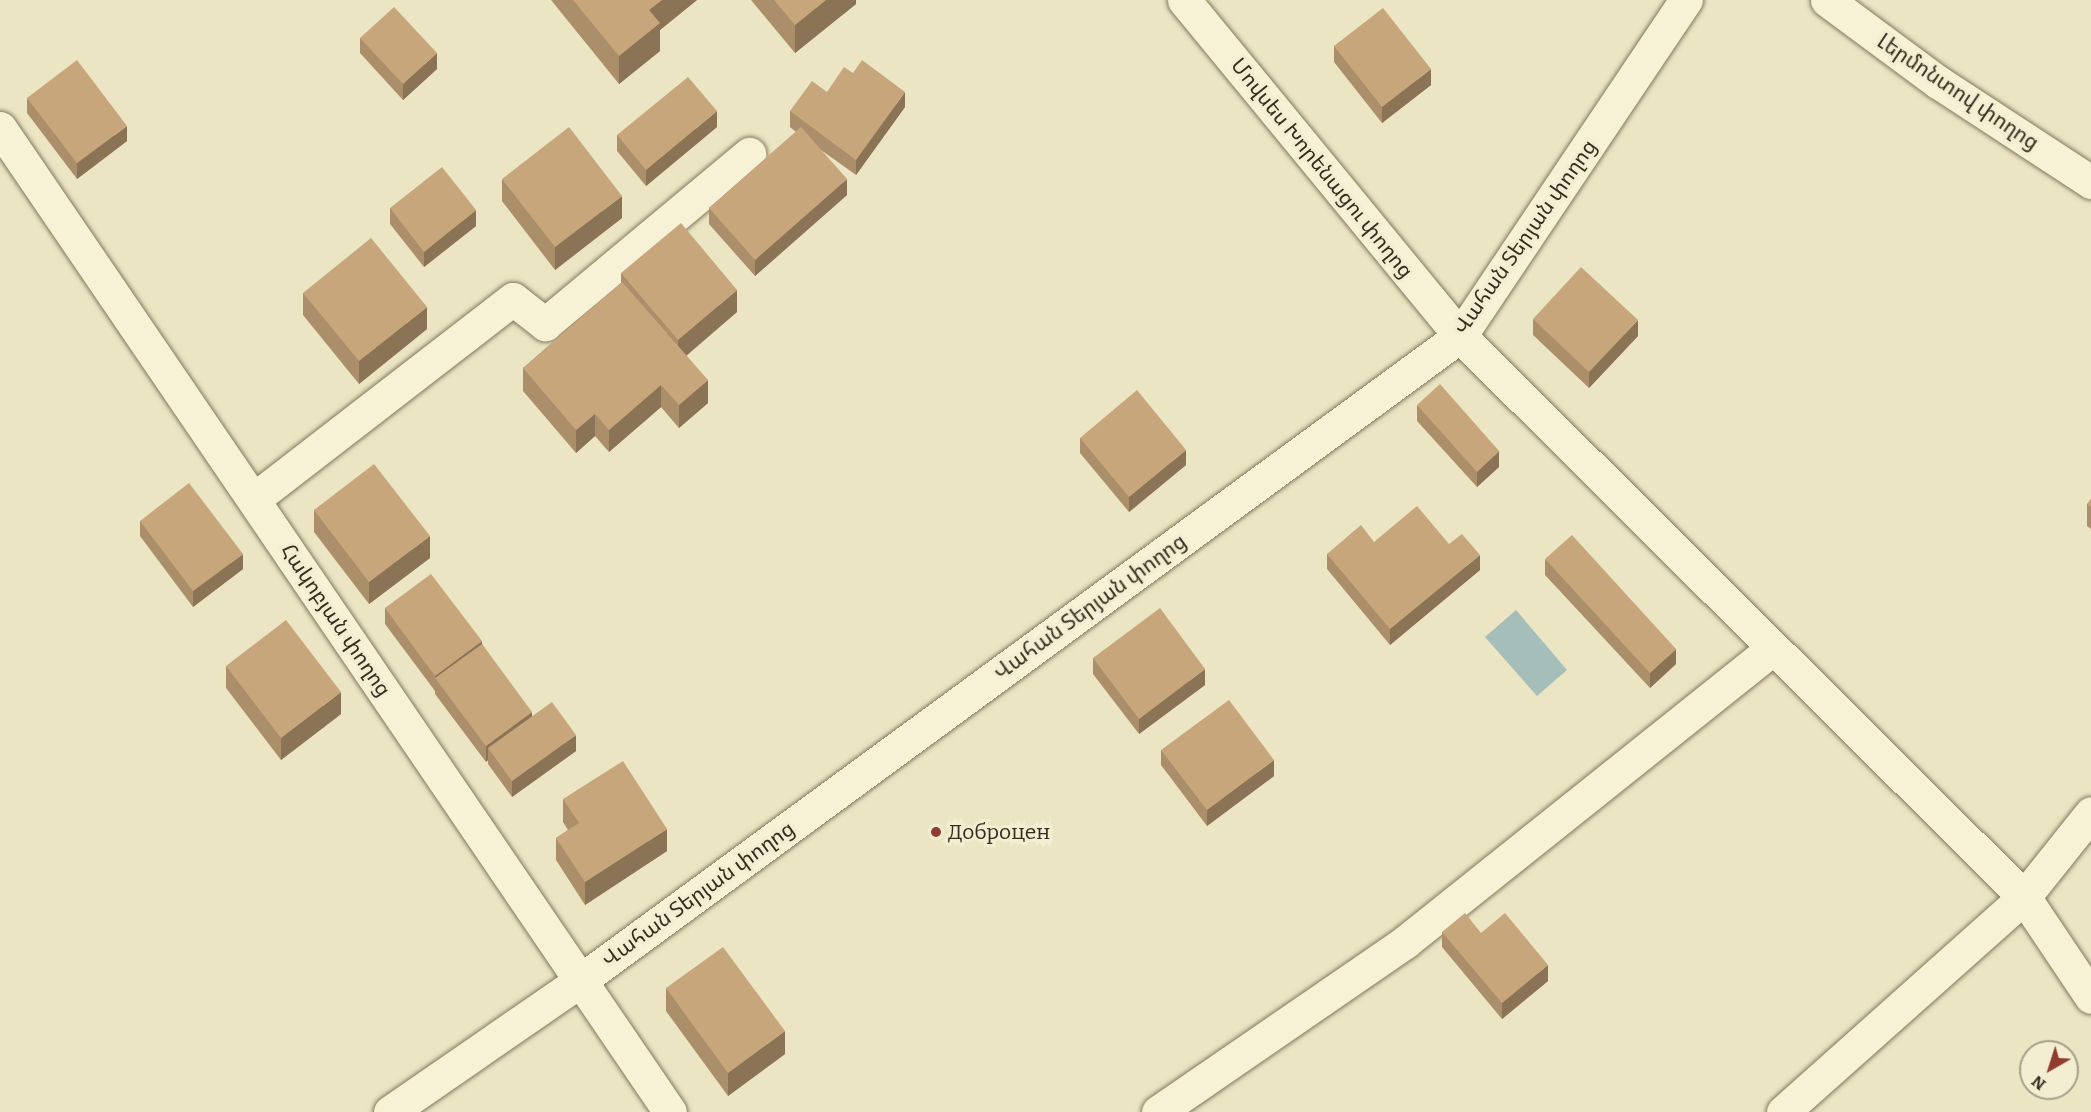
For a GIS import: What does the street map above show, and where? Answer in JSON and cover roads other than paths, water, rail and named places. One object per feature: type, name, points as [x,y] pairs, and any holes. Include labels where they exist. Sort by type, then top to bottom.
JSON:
[{"type":"street","name":"Մովսես Խորենացու փողոց","points":[[1184,0],[1460,336],[1772,649],[2025,897],[2091,997]]},
{"type":"street","name":"Վահան Տերյան փողոց","points":[[390,1112],[581,980],[1460,336],[1686,0]]},
{"type":"street","name":"Լերմոնտով փողոց","points":[[1827,0],[1938,82],[2091,182]]},
{"type":"street","name":"Հակոբյան փողոց","points":[[0,128],[670,1112]]},
{"type":"street","points":[[254,499],[513,299],[545,324],[748,154]]},
{"type":"street","points":[[1158,1112],[1405,942],[1772,649]]},
{"type":"street","points":[[1783,1112],[2025,897],[2091,813]]},
{"type":"water","points":[[1516,610],[1567,670],[1537,696],[1485,637]]},
{"type":"place","name":"Доброцен","points":[[936,832]]}]
